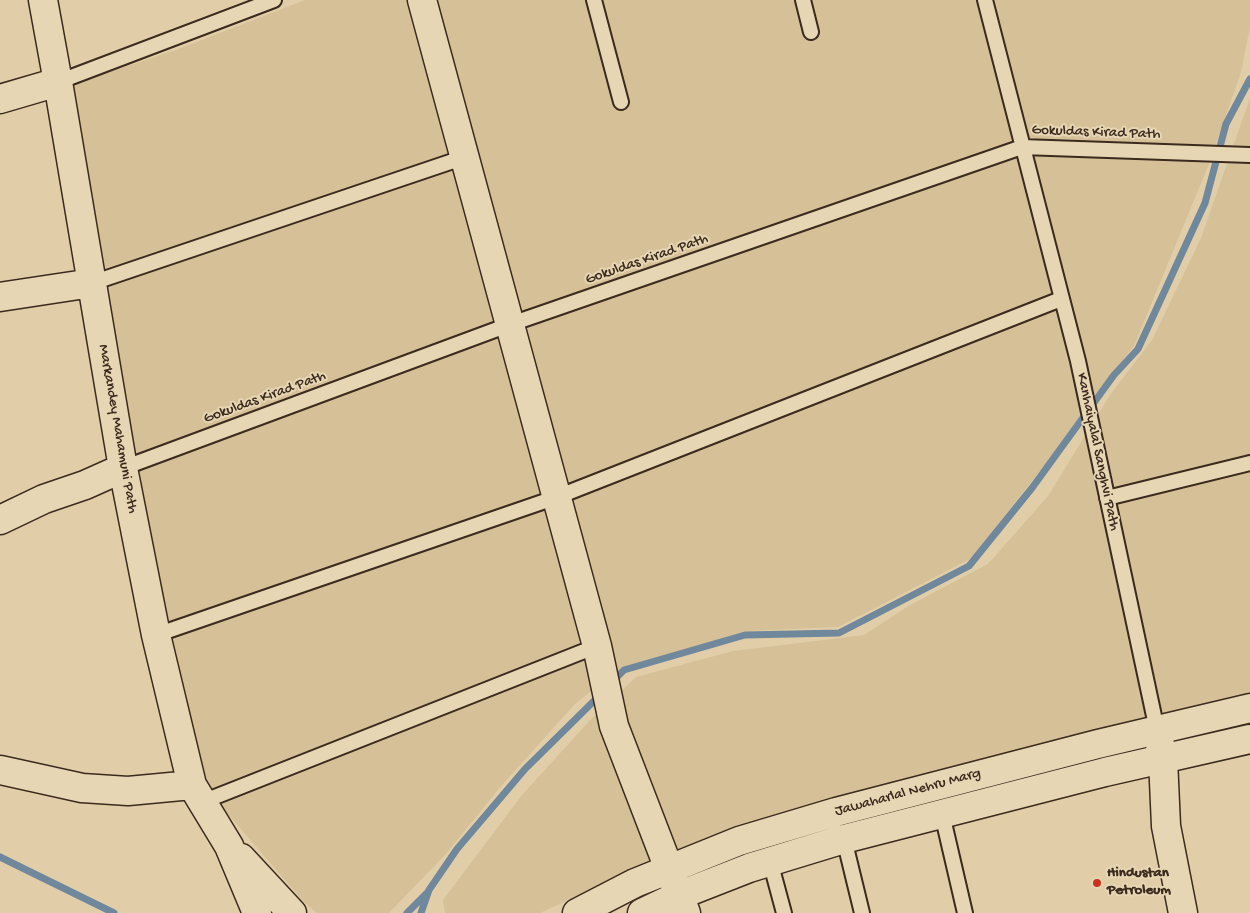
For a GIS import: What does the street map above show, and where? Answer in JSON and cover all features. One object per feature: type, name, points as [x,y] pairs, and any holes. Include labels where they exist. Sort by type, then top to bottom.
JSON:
[{"type":"street","name":"Markandey Mahamuni Path","points":[[42,0],[58,82],[123,468],[156,635],[197,794],[229,846],[255,908]]},
{"type":"street","points":[[422,0],[597,646],[601,673],[614,726],[683,904]]},
{"type":"street","points":[[0,99],[58,82]]},
{"type":"street","points":[[0,297],[92,283]]},
{"type":"street","points":[[0,520],[44,499],[85,485],[123,468]]},
{"type":"street","name":"Jawaharlal Nehru Marg","points":[[578,913],[636,883],[739,841],[836,812],[1156,730],[1250,708]]},
{"type":"street","name":"Kanhaiyalal Sanghvi Path","points":[[1156,730],[1163,759],[1166,826],[1183,913]]},
{"type":"street","name":"Jawaharlal Nehru Marg","points":[[642,913],[683,904],[770,861],[844,839],[1250,739]]},
{"type":"street","points":[[0,770],[82,788],[197,794]]},
{"type":"street","name":"Markandey Mahamuni Path","points":[[229,846],[285,905]]},
{"type":"lane","points":[[58,82],[274,0]]},
{"type":"lane","points":[[594,0],[621,102]]},
{"type":"lane","points":[[803,0],[810,32]]},
{"type":"lane","name":"Kanhaiyalal Sanghvi Path","points":[[985,0],[1078,361],[1156,730]]},
{"type":"lane","name":"Gokuldas Kirad Path","points":[[123,468],[511,324],[1022,147],[1250,155]]},
{"type":"lane","points":[[92,283],[465,157]]},
{"type":"lane","points":[[156,635],[557,497],[1061,300]]},
{"type":"lane","points":[[1107,498],[1250,463]]},
{"type":"lane","points":[[197,794],[597,646]]},
{"type":"lane","points":[[942,814],[965,913]]},
{"type":"lane","points":[[844,839],[862,913]]},
{"type":"lane","points":[[770,861],[784,913]]},
{"type":"shaded area","points":[[305,0],[1250,0],[1250,27],[1241,72],[1209,164],[1134,346],[972,558],[838,627],[747,631],[621,668],[575,704],[503,784],[445,855],[389,913],[317,913],[303,901],[203,785],[160,626],[73,84],[176,50]]},
{"type":"shaded area","points":[[1250,98],[1250,699],[994,759],[672,852],[540,913],[445,913],[443,900],[522,795],[592,718],[636,677],[733,651],[864,635],[910,605],[988,564],[1048,496],[1110,395],[1152,340],[1201,238]]},
{"type":"waterway","points":[[611,683],[624,670],[745,635],[839,633],[969,566],[1032,488],[1114,375],[1138,349],[1205,203],[1226,124],[1250,79]]},
{"type":"waterway","points":[[421,913],[429,890],[457,849],[525,769],[600,695]]},
{"type":"waterway","points":[[0,857],[114,913]]},
{"type":"waterway","points":[[407,913],[428,892]]},
{"type":"place","name":"Hindustan Petroleum","points":[[1097,883]]}]
